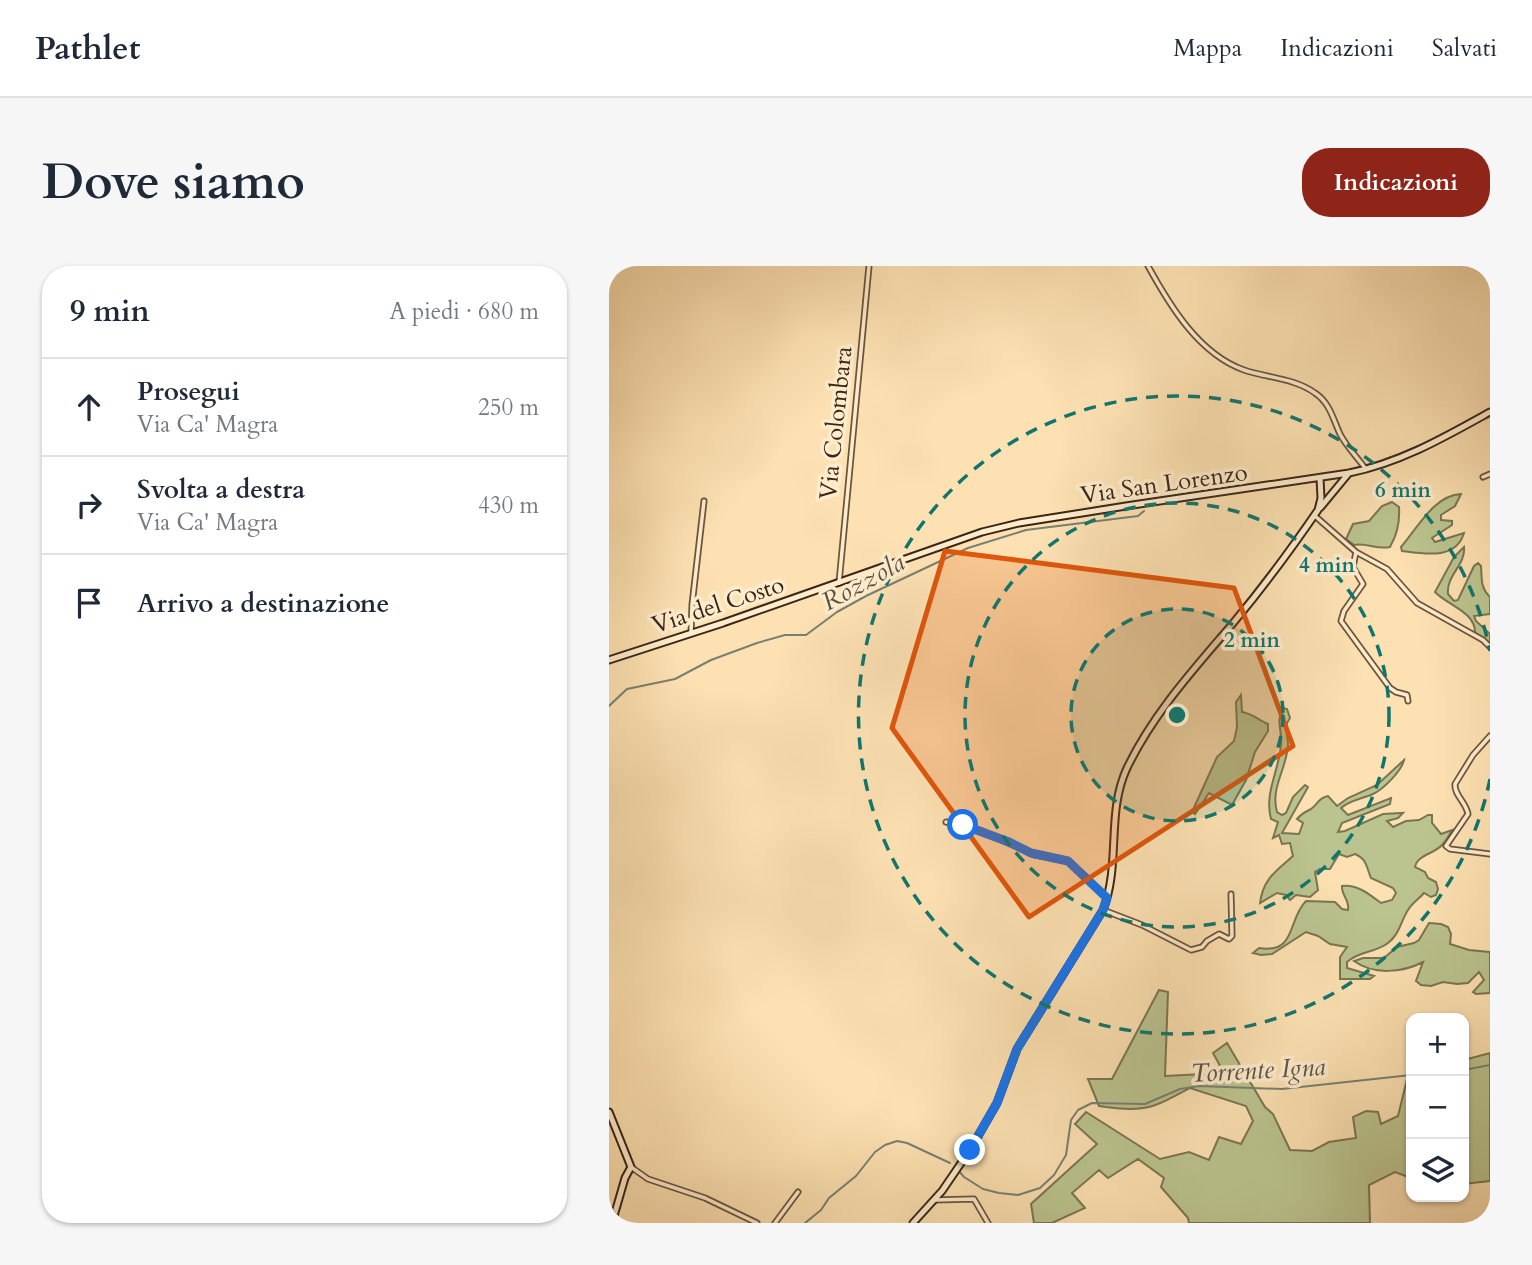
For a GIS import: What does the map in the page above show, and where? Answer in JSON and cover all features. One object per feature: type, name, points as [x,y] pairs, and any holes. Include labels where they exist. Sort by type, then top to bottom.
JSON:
[{"type":"street","name":"Via Colombara","points":[[839,583],[869,266]]},
{"type":"street","points":[[1147,266],[1182,318],[1212,354],[1244,370],[1291,381],[1318,395],[1331,410],[1340,435],[1367,470]]},
{"type":"street","name":"Via San Lorenzo","points":[[839,583],[982,532],[1019,523],[1367,470],[1417,450],[1490,412]]},
{"type":"street","points":[[913,1223],[934,1200],[970,1150],[997,1103],[1017,1049],[1103,910],[1107,898],[1118,791],[1160,712],[1349,473]]},
{"type":"street","points":[[1483,477],[1490,474]]},
{"type":"street","points":[[1328,476],[1333,486],[1330,496]]},
{"type":"street","points":[[1317,513],[1321,498],[1319,478]]},
{"type":"street","points":[[691,633],[704,500]]},
{"type":"street","points":[[1317,513],[1356,552],[1387,569],[1417,603],[1483,640],[1490,647]]},
{"type":"street","points":[[1356,552],[1353,567],[1363,584],[1344,611],[1341,621],[1390,688],[1405,693],[1408,701]]},
{"type":"street","name":"Via del Costo","points":[[609,660],[839,583]]},
{"type":"street","points":[[1490,736],[1473,755],[1455,784],[1468,814],[1446,846],[1447,849],[1463,852],[1490,854]]},
{"type":"street","points":[[946,821],[982,831],[1035,855],[1068,861],[1107,898]]},
{"type":"street","points":[[1103,910],[1191,950],[1202,947],[1219,933],[1229,939],[1232,936],[1231,894]]},
{"type":"street","points":[[609,1112],[631,1167],[648,1180],[705,1198],[757,1223]]},
{"type":"street","points":[[611,1223],[625,1175],[631,1167]]},
{"type":"street","points":[[775,1223],[798,1192]]},
{"type":"street","points":[[934,1200],[974,1199],[988,1223]]},
{"type":"highlighted area","points":[[945,551],[1234,588],[1293,746],[1029,917],[892,728]]},
{"type":"green space","points":[[1461,494],[1455,506],[1441,515],[1441,520],[1452,521],[1452,525],[1432,538],[1435,542],[1464,533],[1454,548],[1439,553],[1402,551],[1401,547],[1434,506],[1451,496]]},
{"type":"green space","points":[[1392,502],[1399,507],[1399,517],[1390,547],[1354,545],[1346,539],[1353,524],[1369,521],[1382,506]]},
{"type":"green space","points":[[1464,547],[1462,559],[1450,581],[1448,594],[1454,601],[1458,600],[1474,566],[1478,563],[1481,566],[1483,586],[1490,597],[1490,614],[1474,616],[1490,634],[1490,646],[1475,633],[1466,614],[1435,592],[1454,557]]},
{"type":"green space","points":[[1241,695],[1242,712],[1268,724],[1268,731],[1255,752],[1246,780],[1232,805],[1209,793],[1195,814],[1192,812],[1217,757],[1234,741],[1237,727],[1236,702]]},
{"type":"green space","points":[[1283,708],[1287,709],[1290,718],[1286,728],[1287,753],[1277,786],[1277,812],[1282,815],[1286,813],[1293,797],[1305,785],[1308,787],[1282,833],[1299,834],[1303,823],[1297,819],[1322,798],[1328,796],[1337,806],[1377,785],[1404,760],[1396,774],[1382,788],[1341,808],[1348,815],[1391,798],[1390,804],[1342,823],[1338,832],[1383,814],[1403,813],[1398,818],[1387,821],[1393,827],[1432,815],[1432,823],[1441,834],[1452,830],[1439,848],[1422,857],[1415,867],[1436,882],[1436,895],[1431,897],[1424,893],[1414,903],[1388,943],[1347,962],[1347,968],[1374,976],[1370,979],[1340,979],[1340,957],[1347,947],[1330,944],[1306,932],[1272,954],[1253,953],[1259,948],[1280,946],[1286,941],[1306,901],[1335,902],[1342,909],[1348,910],[1342,886],[1358,888],[1381,903],[1392,900],[1396,893],[1393,888],[1371,878],[1366,864],[1359,856],[1355,854],[1347,857],[1339,854],[1330,869],[1315,872],[1318,890],[1310,897],[1296,895],[1290,900],[1286,895],[1277,893],[1260,903],[1267,882],[1293,856],[1290,843],[1282,844],[1279,835],[1273,838],[1278,822],[1271,819],[1269,809],[1281,745],[1279,723]]},
{"type":"green space","points":[[1429,923],[1448,927],[1451,934],[1450,944],[1469,950],[1490,952],[1490,993],[1473,992],[1484,980],[1479,972],[1468,983],[1443,982],[1431,986],[1421,985],[1416,981],[1423,962],[1388,971],[1370,969],[1354,961],[1384,958],[1397,947],[1414,943],[1419,940]]},
{"type":"green space","points":[[1159,990],[1168,992],[1165,1076],[1224,1073],[1213,1053],[1227,1043],[1265,1107],[1273,1114],[1290,1150],[1312,1151],[1329,1142],[1356,1138],[1353,1117],[1366,1111],[1378,1112],[1381,1124],[1398,1116],[1406,1083],[1406,1176],[1395,1172],[1369,1185],[1370,1223],[1189,1223],[1188,1218],[1161,1187],[1164,1178],[1138,1159],[1108,1178],[1099,1170],[1072,1193],[1085,1208],[1052,1223],[1034,1223],[1031,1204],[1097,1144],[1075,1124],[1086,1112],[1160,1159],[1189,1152],[1209,1160],[1219,1137],[1241,1144],[1253,1121],[1246,1106],[1190,1088],[1147,1108],[1099,1106],[1088,1079],[1112,1079]]},
{"type":"green space","points":[[1490,1053],[1490,1181],[1469,1183],[1469,1076],[1469,1059]]},
{"type":"waterway","name":"Rozzola","points":[[609,706],[627,689],[675,679],[711,660],[757,643],[785,635],[806,635],[837,612],[866,596],[968,548],[1026,530],[1138,516],[1144,511]]},
{"type":"waterway","name":"Torrente Igna","points":[[1469,1069],[1490,1065]]},
{"type":"waterway","name":"Torrente Igna","points":[[959,1171],[983,1189],[999,1193],[1018,1195],[1040,1188],[1054,1175],[1066,1155],[1071,1120],[1078,1110],[1092,1103],[1145,1104],[1180,1089],[1199,1086],[1282,1089],[1406,1076]]},
{"type":"waterway","name":"Torrente Igna","points":[[805,1223],[885,1145],[897,1141],[907,1143],[950,1163]]},
{"type":"route","points":[[963,825],[1035,855],[1068,861],[1107,898],[1103,910],[1017,1049],[997,1103],[970,1150]]}]
